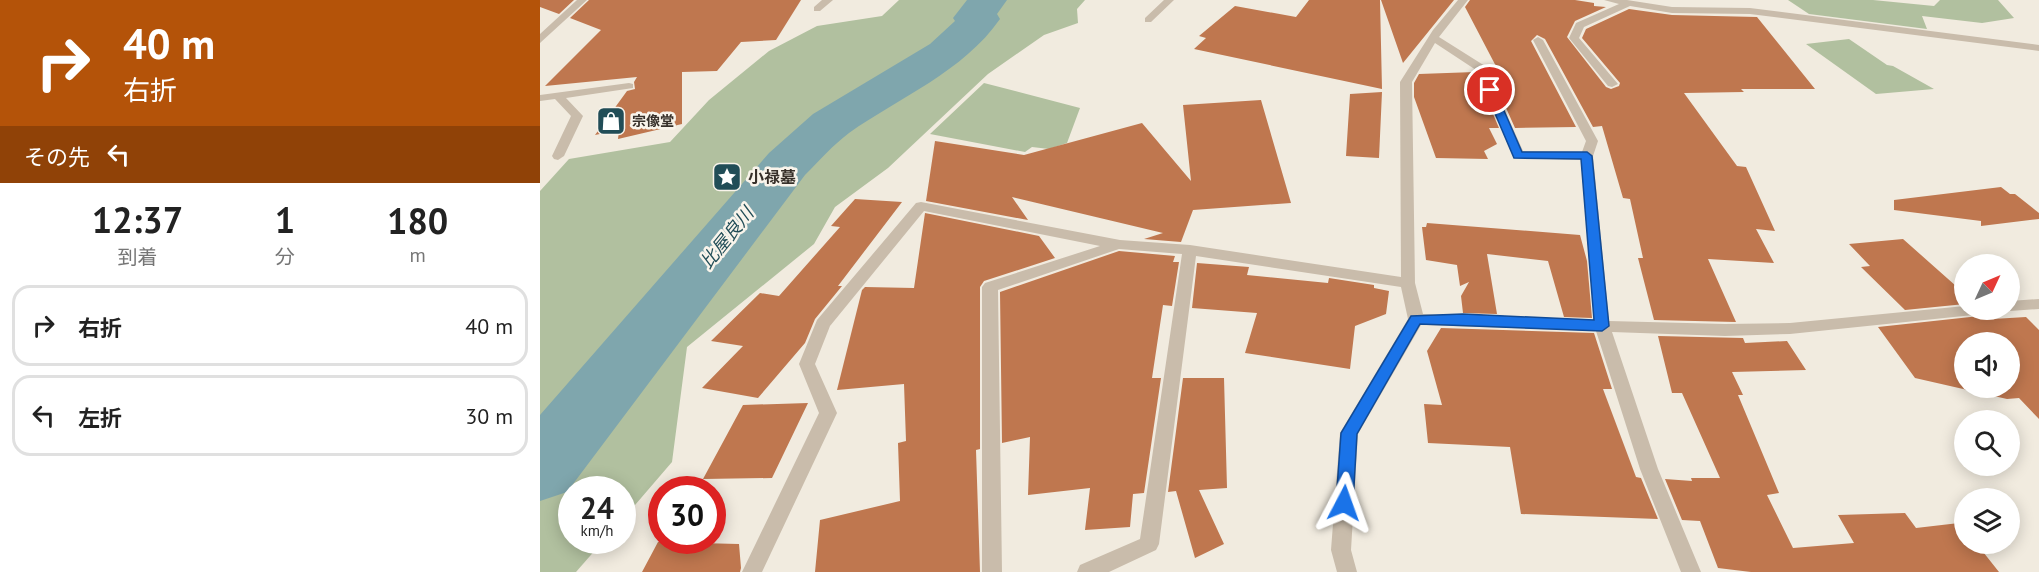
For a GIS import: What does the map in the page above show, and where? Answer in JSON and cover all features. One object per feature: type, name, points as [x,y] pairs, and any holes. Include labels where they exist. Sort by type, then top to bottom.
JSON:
[{"type":"street","points":[[540,40],[582,0]]},
{"type":"street","points":[[817,9],[828,0]]},
{"type":"street","points":[[1148,20],[1169,0]]},
{"type":"street","points":[[1347,572],[1341,550],[1349,433],[1416,319],[1408,283],[1406,82],[1434,38],[1463,0]]},
{"type":"street","points":[[1609,0],[1672,10],[1750,11],[2039,48]]},
{"type":"street","points":[[1612,84],[1574,38],[1580,25],[1626,4]]},
{"type":"street","points":[[1434,38],[1480,68],[1518,155],[1587,156]]},
{"type":"street","points":[[1538,40],[1592,141],[1587,156],[1602,326],[1649,469],[1692,572]]},
{"type":"street","points":[[540,98],[629,86]]},
{"type":"street","points":[[558,156],[577,116],[559,97]]},
{"type":"street","points":[[752,572],[828,413],[807,364],[823,324],[921,206],[1120,244],[1190,250],[1408,283]]},
{"type":"street","points":[[992,572],[990,287],[1120,244]]},
{"type":"street","points":[[1087,572],[1149,544],[1190,250]]},
{"type":"street","points":[[2020,305],[2039,304]]},
{"type":"street","points":[[1416,319],[1737,330],[1830,325],[1954,312]]},
{"type":"green space","points":[[899,0],[1085,0],[1077,9],[1078,23],[1044,35],[988,74],[888,168],[835,207],[814,244],[687,347],[672,462],[660,476],[648,476],[648,490],[636,504],[636,476],[558,476],[558,554],[592,554],[576,572],[540,572],[540,191],[569,159],[670,142],[709,100],[769,51],[817,26],[882,16]]},
{"type":"green space","points":[[1788,0],[1873,0],[1934,6],[1940,0],[1998,0],[2014,18],[1982,23],[1922,16],[1927,29],[1809,14]]},
{"type":"green space","points":[[1849,39],[1887,65],[1893,66],[1934,89],[1876,94],[1806,44]]},
{"type":"green space","points":[[984,83],[1080,108],[1067,143],[1049,149],[1032,147],[1025,152],[930,134]]},
{"type":"building","points":[[540,0],[574,0],[559,14],[540,7]]},
{"type":"building","points":[[589,0],[801,0],[776,40],[741,42],[717,71],[682,72],[682,124],[618,139],[619,130],[595,135],[627,91],[635,89],[634,82],[637,77],[545,86],[601,30],[570,18]]},
{"type":"building","points":[[1309,0],[1380,0],[1382,89],[1194,49],[1206,38],[1199,36],[1235,6],[1296,17]]},
{"type":"building","points":[[1381,0],[1454,0],[1403,63]]},
{"type":"building","points":[[1470,0],[1575,0],[1606,7],[1575,21],[1567,37],[1606,87],[1611,89],[1619,86],[1620,83],[1582,38],[1586,29],[1629,9],[1672,15],[1757,17],[1815,89],[1741,89],[1744,92],[1684,93],[1737,166],[1746,167],[1775,231],[1756,229],[1774,263],[1708,259],[1736,322],[1654,320],[1638,258],[1643,258],[1630,199],[1623,198],[1602,126],[1593,127],[1545,39],[1537,35],[1531,41],[1576,127],[1515,128],[1490,72],[1499,72],[1465,7]]},
{"type":"building","points":[[1475,72],[1499,128],[1489,128],[1497,144],[1484,151],[1488,159],[1436,158],[1414,97],[1414,83],[1419,74]]},
{"type":"building","points":[[1382,92],[1379,158],[1346,156],[1350,94]]},
{"type":"building","points":[[1261,100],[1291,203],[1193,210],[1181,242],[1144,239],[1163,233],[1012,197],[1028,220],[926,201],[935,141],[1024,155],[1142,123],[1191,181],[1183,105]]},
{"type":"building","points":[[2001,187],[2010,194],[2015,194],[2039,213],[2039,219],[1981,226],[1981,221],[1894,210],[1894,200]]},
{"type":"building","points":[[855,199],[902,202],[838,286],[842,286],[815,319],[805,343],[758,398],[702,388],[743,346],[711,341],[760,293],[779,296],[840,227],[831,226]]},
{"type":"building","points":[[925,213],[1039,236],[1055,258],[984,281],[980,287],[980,449],[976,450],[980,572],[815,572],[820,520],[900,501],[898,443],[906,441],[904,384],[837,390],[862,290],[865,287],[914,288]]},
{"type":"building","points":[[1427,223],[1580,235],[1587,261],[1592,318],[1564,317],[1548,261],[1487,254],[1497,314],[1463,313],[1461,296],[1469,282],[1460,286],[1457,265],[1426,260],[1422,227],[1426,227]]},
{"type":"building","points":[[1903,239],[1954,284],[1954,305],[1905,310],[1861,267],[1870,266],[1849,244]]},
{"type":"building","points":[[1119,251],[1175,256],[1173,262],[1179,262],[1172,306],[1163,305],[1152,378],[1161,378],[1144,493],[1133,494],[1130,527],[1085,530],[1090,488],[1028,495],[1030,437],[1002,443],[1000,292]]},
{"type":"building","points":[[1197,263],[1249,267],[1247,275],[1328,283],[1329,278],[1374,285],[1374,288],[1389,291],[1386,314],[1355,326],[1350,369],[1245,353],[1257,313],[1192,308]]},
{"type":"building","points":[[2020,317],[2026,317],[2039,330],[2039,419],[2019,398],[2020,332],[1954,332],[1954,387],[1915,378],[1878,327],[1954,319],[2020,320]]},
{"type":"building","points":[[1441,328],[1594,333],[1612,389],[1603,389],[1636,477],[1641,478],[1658,519],[1521,514],[1510,447],[1428,443],[1424,404],[1442,405],[1427,351]]},
{"type":"building","points":[[1658,336],[1743,338],[1745,343],[1787,341],[1806,370],[1732,372],[1743,395],[1738,395],[1779,493],[1767,495],[1793,548],[1854,543],[1838,515],[1905,513],[1916,528],[1954,524],[1954,554],[1985,554],[1999,572],[1751,572],[1718,568],[1700,521],[1682,520],[1665,479],[1692,481],[1691,478],[1720,478],[1682,393],[1672,393]]},
{"type":"building","points":[[1183,378],[1224,378],[1227,488],[1199,490],[1224,544],[1195,558],[1176,491],[1168,492]]},
{"type":"building","points":[[808,403],[772,478],[726,479],[726,476],[705,476],[743,405]]},
{"type":"building","points":[[726,544],[739,544],[740,572],[642,572],[652,554],[726,554]]},
{"type":"waterway","name":"比屋良川","points":[[540,469],[787,164],[830,124],[945,53],[980,19],[973,18],[988,0]]},
{"type":"place","name":"宗像堂","points":[[611,121]]},
{"type":"place","name":"小禄墓","points":[[727,177]]},
{"type":"route","points":[[1344,503],[1349,433],[1416,319],[1602,326],[1587,156],[1518,155],[1490,90]]}]
